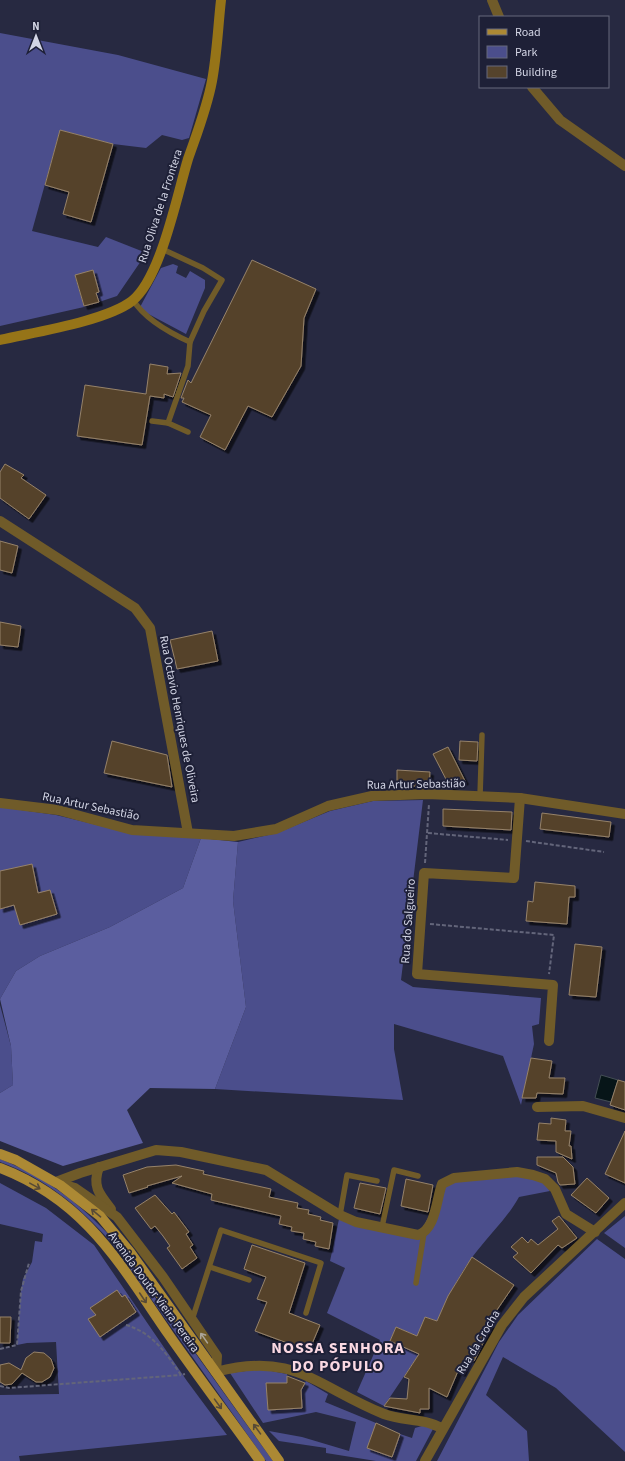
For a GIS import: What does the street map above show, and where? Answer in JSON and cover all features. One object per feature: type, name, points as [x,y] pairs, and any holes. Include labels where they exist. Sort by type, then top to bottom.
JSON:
[{"type":"main road","name":"Rua Oliva de la Frontera","points":[[0,340],[118,310],[133,300],[146,285],[162,249],[209,95],[215,65],[221,0]]},
{"type":"main road","name":"Avenida Doutor Vieira Pereira","points":[[0,1154],[16,1160],[56,1182],[100,1216],[130,1252],[279,1461]]},
{"type":"main road","name":"Avenida Doutor Vieira Pereira","points":[[0,1168],[53,1196],[90,1226],[117,1259],[195,1372],[260,1461]]},
{"type":"street","points":[[492,0],[499,16]]},
{"type":"street","points":[[533,88],[560,120],[625,166]]},
{"type":"street","name":"Rua Octavio Henriques de Oliveira","points":[[0,521],[135,608],[150,628],[188,833]]},
{"type":"street","name":"Rua Artur Sebastião","points":[[0,803],[58,810],[132,830],[234,836],[276,829],[328,806],[365,798],[430,795],[520,798],[625,814]]},
{"type":"street","name":"Rua do Salgueiro","points":[[520,798],[514,878],[424,873],[417,974],[548,985]]},
{"type":"street","points":[[548,985],[553,986],[549,1041]]},
{"type":"street","points":[[538,1107],[583,1106],[625,1118]]},
{"type":"street","points":[[56,1182],[156,1150],[181,1152],[266,1170],[340,1215],[356,1222],[418,1235],[424,1233],[430,1227],[442,1184],[454,1178],[517,1172],[533,1175],[545,1180],[555,1189],[566,1214],[595,1232]]},
{"type":"street","points":[[99,1167],[95,1179],[101,1196],[117,1217]]},
{"type":"street","name":"Avenida Doutor Vieira Pereira","points":[[56,1182],[75,1188],[117,1217],[163,1277],[217,1356],[216,1372]]},
{"type":"street","name":"Rua da Crocha","points":[[425,1461],[442,1428],[502,1325],[510,1314],[524,1297],[625,1203]]},
{"type":"street","points":[[216,1372],[237,1367],[260,1365],[279,1366],[314,1378],[386,1415],[426,1422],[442,1428]]},
{"type":"lane","points":[[162,249],[203,268],[222,280],[204,311],[190,342],[188,366],[168,423]]},
{"type":"lane","points":[[133,300],[139,309],[175,335],[190,342]]},
{"type":"lane","points":[[152,421],[168,423],[188,432]]},
{"type":"lane","points":[[480,796],[482,735]]},
{"type":"lane","points":[[382,1227],[394,1170],[418,1176]]},
{"type":"lane","points":[[340,1215],[347,1175],[377,1181]]},
{"type":"lane","points":[[192,1321],[221,1230],[321,1264],[306,1313]]},
{"type":"lane","points":[[416,1283],[424,1233]]},
{"type":"lane","points":[[210,1266],[249,1280]]},
{"type":"path","points":[[424,873],[430,795]]},
{"type":"path","points":[[428,833],[517,840],[604,852]]},
{"type":"path","points":[[428,924],[554,935],[548,985]]},
{"type":"path","points":[[0,1349],[16,1345],[21,1291],[29,1263]]},
{"type":"path","points":[[126,1325],[148,1336],[162,1347],[181,1375]]},
{"type":"path","points":[[0,1386],[9,1388],[181,1375],[195,1372]]},
{"type":"green space","points":[[0,33],[118,55],[206,79],[189,138],[182,140],[162,135],[146,148],[113,144],[60,130],[32,231],[98,247],[106,237],[144,252],[143,258],[117,296],[99,302],[92,270],[75,276],[84,307],[0,326]]},
{"type":"green space","points":[[173,264],[178,266],[176,273],[186,278],[190,271],[205,280],[205,288],[186,334],[139,309],[161,268]]},
{"type":"green space","points":[[423,800],[401,980],[413,987],[541,998],[539,1024],[532,1026],[534,1044],[521,1105],[503,1056],[394,1024],[394,1049],[403,1100],[215,1089],[246,1007],[233,901],[238,842],[277,833],[330,811],[373,801]]},
{"type":"green space","points":[[0,807],[56,815],[130,833],[201,838],[183,888],[110,927],[40,956],[16,971],[0,999]]},
{"type":"green space","points":[[0,1005],[11,1046],[13,1085],[0,1093]]},
{"type":"green space","points":[[0,1159],[32,1174],[61,1192],[113,1239],[273,1461],[266,1461],[111,1242],[87,1217],[61,1195],[47,1185],[0,1162]]},
{"type":"green space","points":[[518,1174],[543,1182],[550,1191],[519,1197],[510,1211],[465,1267],[437,1321],[425,1317],[417,1336],[396,1327],[390,1341],[419,1354],[384,1406],[357,1392],[380,1340],[327,1313],[345,1268],[330,1261],[339,1219],[417,1238],[446,1185],[456,1181]]},
{"type":"green space","points":[[0,1183],[46,1208],[94,1245],[187,1381],[227,1435],[19,1456],[20,1461],[0,1461],[0,1395],[59,1394],[56,1342],[27,1343],[17,1345],[23,1279],[32,1262],[35,1241],[42,1242],[43,1234],[0,1224]]},
{"type":"green space","points":[[625,1216],[625,1248],[604,1233]]},
{"type":"green space","points":[[597,1239],[625,1259],[625,1452],[556,1388],[503,1357],[486,1395],[527,1431],[529,1461],[437,1461],[499,1342],[518,1315]]},
{"type":"green space","points":[[261,1369],[287,1374],[287,1383],[267,1383],[268,1410],[302,1408],[301,1390],[306,1381],[328,1394],[325,1402],[376,1423],[392,1457],[400,1434],[412,1438],[415,1428],[425,1425],[433,1429],[416,1461],[376,1461],[326,1453],[326,1448],[279,1441],[269,1431],[302,1437],[349,1451],[356,1422],[316,1412],[263,1423],[230,1373]]},
{"type":"shaded area","points":[[201,838],[238,842],[233,901],[246,1007],[215,1089],[150,1088],[127,1110],[143,1143],[63,1166],[0,1141],[0,1093],[13,1085],[11,1046],[0,999],[16,971],[40,956],[110,927],[183,888]]},
{"type":"shaded area","points":[[601,1075],[618,1080],[611,1102],[595,1098]]},
{"type":"building","points":[[60,130],[113,144],[91,222],[63,214],[69,192],[45,185]]},
{"type":"building","points":[[252,260],[316,289],[304,318],[301,366],[272,417],[248,406],[225,450],[200,437],[211,415],[182,402],[184,398],[181,398],[188,380],[191,383]]},
{"type":"building","points":[[93,270],[99,292],[96,293],[99,302],[84,306],[75,275]]},
{"type":"building","points":[[150,364],[168,367],[167,374],[181,373],[173,397],[164,394],[164,398],[150,396],[142,445],[77,436],[85,385],[146,394]]},
{"type":"building","points":[[5,464],[24,475],[21,478],[46,495],[29,519],[0,498],[0,472]]},
{"type":"building","points":[[0,541],[18,546],[12,573],[0,570]]},
{"type":"building","points":[[0,622],[21,626],[18,647],[0,645]]},
{"type":"building","points":[[212,631],[218,661],[177,669],[170,640]]},
{"type":"building","points":[[112,741],[167,755],[172,787],[104,773]]},
{"type":"building","points":[[460,741],[478,742],[477,761],[459,760]]},
{"type":"building","points":[[448,747],[465,781],[450,787],[433,754]]},
{"type":"building","points":[[397,770],[430,772],[429,787],[397,785]]},
{"type":"building","points":[[443,809],[512,812],[511,830],[443,826]]},
{"type":"building","points":[[542,813],[611,822],[609,837],[540,829]]},
{"type":"building","points":[[32,864],[38,893],[50,890],[57,914],[20,925],[14,905],[0,909],[0,871]]},
{"type":"building","points":[[535,882],[575,886],[575,897],[569,897],[567,924],[526,921],[528,901],[533,902]]},
{"type":"building","points":[[575,944],[602,947],[596,997],[569,995]]},
{"type":"building","points":[[531,1058],[552,1061],[549,1078],[565,1078],[563,1094],[537,1093],[536,1098],[522,1098]]},
{"type":"building","points":[[618,1080],[625,1082],[625,1110],[610,1105]]},
{"type":"building","points":[[551,1118],[566,1120],[565,1131],[571,1131],[569,1146],[571,1146],[572,1159],[556,1152],[556,1141],[537,1140],[539,1123],[551,1124]]},
{"type":"building","points":[[625,1131],[625,1183],[605,1174]]},
{"type":"building","points":[[537,1157],[563,1157],[573,1167],[575,1184],[560,1185],[556,1173],[537,1165]]},
{"type":"building","points":[[176,1165],[204,1171],[203,1174],[271,1189],[269,1197],[298,1203],[297,1208],[309,1210],[308,1214],[321,1217],[320,1220],[333,1223],[329,1249],[315,1246],[316,1242],[303,1239],[304,1233],[291,1231],[292,1227],[279,1224],[281,1216],[211,1200],[212,1194],[172,1183],[182,1176],[129,1193],[123,1175],[147,1167]]},
{"type":"building","points":[[587,1178],[609,1198],[596,1213],[571,1195]]},
{"type":"building","points":[[406,1179],[433,1185],[428,1212],[401,1206]]},
{"type":"building","points":[[360,1183],[386,1188],[380,1214],[354,1208]]},
{"type":"building","points":[[155,1195],[172,1214],[174,1212],[189,1232],[186,1234],[193,1245],[190,1247],[197,1258],[182,1269],[167,1248],[170,1246],[163,1236],[155,1226],[151,1229],[135,1208]]},
{"type":"building","points":[[559,1216],[577,1238],[562,1248],[558,1245],[531,1273],[513,1257],[518,1253],[511,1247],[522,1237],[528,1243],[531,1239],[538,1245],[558,1229],[552,1221]]},
{"type":"building","points":[[252,1245],[305,1263],[289,1313],[320,1325],[309,1351],[255,1331],[267,1302],[257,1299],[266,1277],[244,1269]]},
{"type":"building","points":[[472,1257],[514,1285],[488,1323],[492,1325],[474,1361],[469,1358],[462,1373],[458,1371],[447,1397],[429,1388],[429,1409],[420,1409],[420,1413],[384,1406],[390,1398],[407,1399],[409,1379],[404,1377],[419,1354],[390,1341],[396,1327],[417,1336],[425,1317],[437,1321],[448,1296]]},
{"type":"building","points":[[117,1290],[122,1297],[125,1295],[136,1312],[100,1337],[88,1319],[96,1315],[90,1308]]},
{"type":"building","points":[[0,1317],[11,1317],[10,1343],[0,1343]]},
{"type":"building","points":[[34,1352],[44,1353],[51,1359],[54,1368],[50,1377],[42,1382],[36,1382],[22,1373],[12,1384],[5,1385],[0,1382],[0,1365],[9,1363],[21,1370],[26,1358]]},
{"type":"building","points":[[287,1376],[305,1383],[301,1390],[302,1408],[268,1410],[266,1383],[287,1383]]},
{"type":"building","points":[[376,1423],[400,1434],[392,1457],[367,1448]]},
{"type":"district","name":"NOSSA SENHORA DO PÓPULO","points":[[338,1356]]}]
